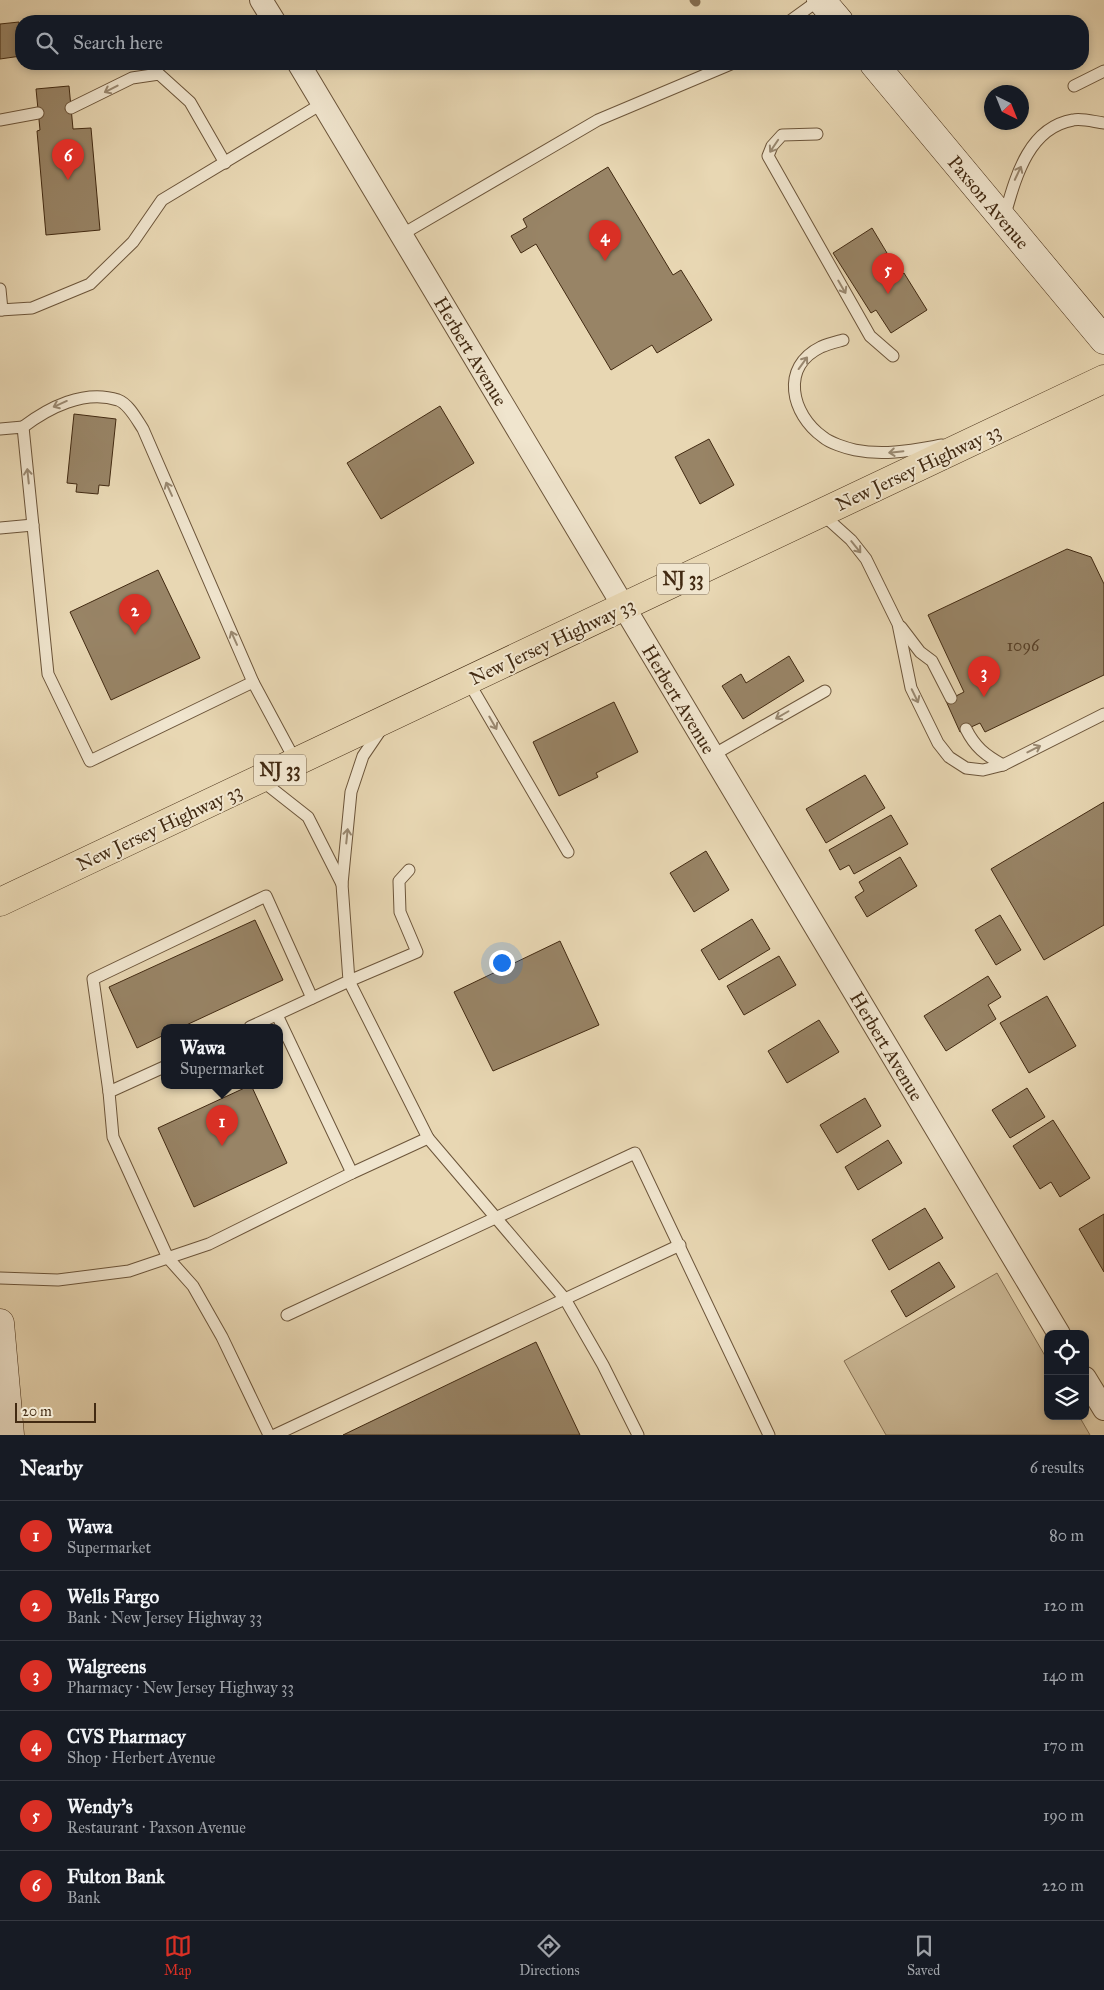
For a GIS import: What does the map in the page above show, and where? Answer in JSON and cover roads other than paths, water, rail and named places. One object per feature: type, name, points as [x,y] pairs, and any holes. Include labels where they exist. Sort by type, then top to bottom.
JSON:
[{"type":"main road","name":"New Jersey Highway 33","points":[[0,902],[1104,379]]},
{"type":"street","points":[[261,0],[270,15]]},
{"type":"street","points":[[820,0],[834,15]]},
{"type":"street","name":"Herbert Avenue","points":[[303,70],[1057,1330]]},
{"type":"street","name":"Paxson Avenue","points":[[879,70],[1104,340]]},
{"type":"street","points":[[0,1323],[10,1435]]},
{"type":"street","points":[[1089,1385],[1104,1409]]},
{"type":"lane","points":[[799,15],[820,0]]},
{"type":"lane","points":[[401,235],[598,120],[717,70]]},
{"type":"lane","points":[[1074,86],[1104,71]]},
{"type":"lane","points":[[71,108],[132,78],[159,74],[183,95],[225,163]]},
{"type":"lane","points":[[0,289],[1,310],[32,308],[90,284],[133,242],[162,200],[323,103]]},
{"type":"lane","points":[[0,120],[38,114]]},
{"type":"lane","points":[[1004,220],[1015,180],[1030,148],[1047,131],[1074,120],[1104,123]]},
{"type":"lane","points":[[817,134],[782,135],[772,146],[768,156],[870,336],[893,356]]},
{"type":"lane","points":[[843,340],[821,347],[804,359],[793,379],[795,400],[805,418],[823,437],[854,450],[892,453],[979,439]]},
{"type":"lane","points":[[0,429],[23,427],[42,413],[69,401],[97,398],[119,400],[132,412],[143,429],[253,682],[296,762]]},
{"type":"lane","points":[[23,427],[48,674],[90,761],[253,682]]},
{"type":"lane","points":[[821,513],[851,540],[866,559],[898,624],[920,652],[932,661],[951,698]]},
{"type":"lane","points":[[0,528],[33,524]]},
{"type":"lane","points":[[898,624],[911,688],[938,743],[949,757],[966,768],[983,770],[1003,765],[1104,714]]},
{"type":"lane","points":[[468,681],[568,852]]},
{"type":"lane","points":[[713,755],[825,691]]},
{"type":"lane","points":[[387,719],[363,756],[351,792],[342,884],[349,981],[428,1138],[565,1299],[603,1365],[638,1435]]},
{"type":"lane","points":[[966,729],[974,744],[985,755],[1003,765]]},
{"type":"lane","points":[[260,779],[308,817],[342,884]]},
{"type":"lane","points":[[257,1024],[417,952],[400,912],[399,881],[409,870]]},
{"type":"lane","points":[[269,1435],[217,1328],[193,1286],[168,1258],[113,1136],[109,1092],[93,979],[266,896],[312,998]]},
{"type":"lane","points":[[277,1015],[281,1024]]},
{"type":"lane","points":[[283,1028],[352,1173]]},
{"type":"lane","points":[[109,1092],[161,1068]]},
{"type":"lane","points":[[0,1278],[58,1280],[129,1271],[208,1244],[428,1138]]},
{"type":"lane","points":[[288,1315],[636,1153],[769,1435]]},
{"type":"lane","points":[[275,1435],[680,1245]]},
{"type":"place","name":"Fulton Bank","points":[[68,180]]},
{"type":"place","name":"CVS Pharmacy","points":[[605,261]]},
{"type":"place","name":"Wendy's","points":[[888,294]]},
{"type":"place","name":"Wells Fargo","points":[[135,635]]},
{"type":"place","name":"Walgreens","points":[[984,697]]},
{"type":"place","name":"Wawa","points":[[222,1146]]}]
